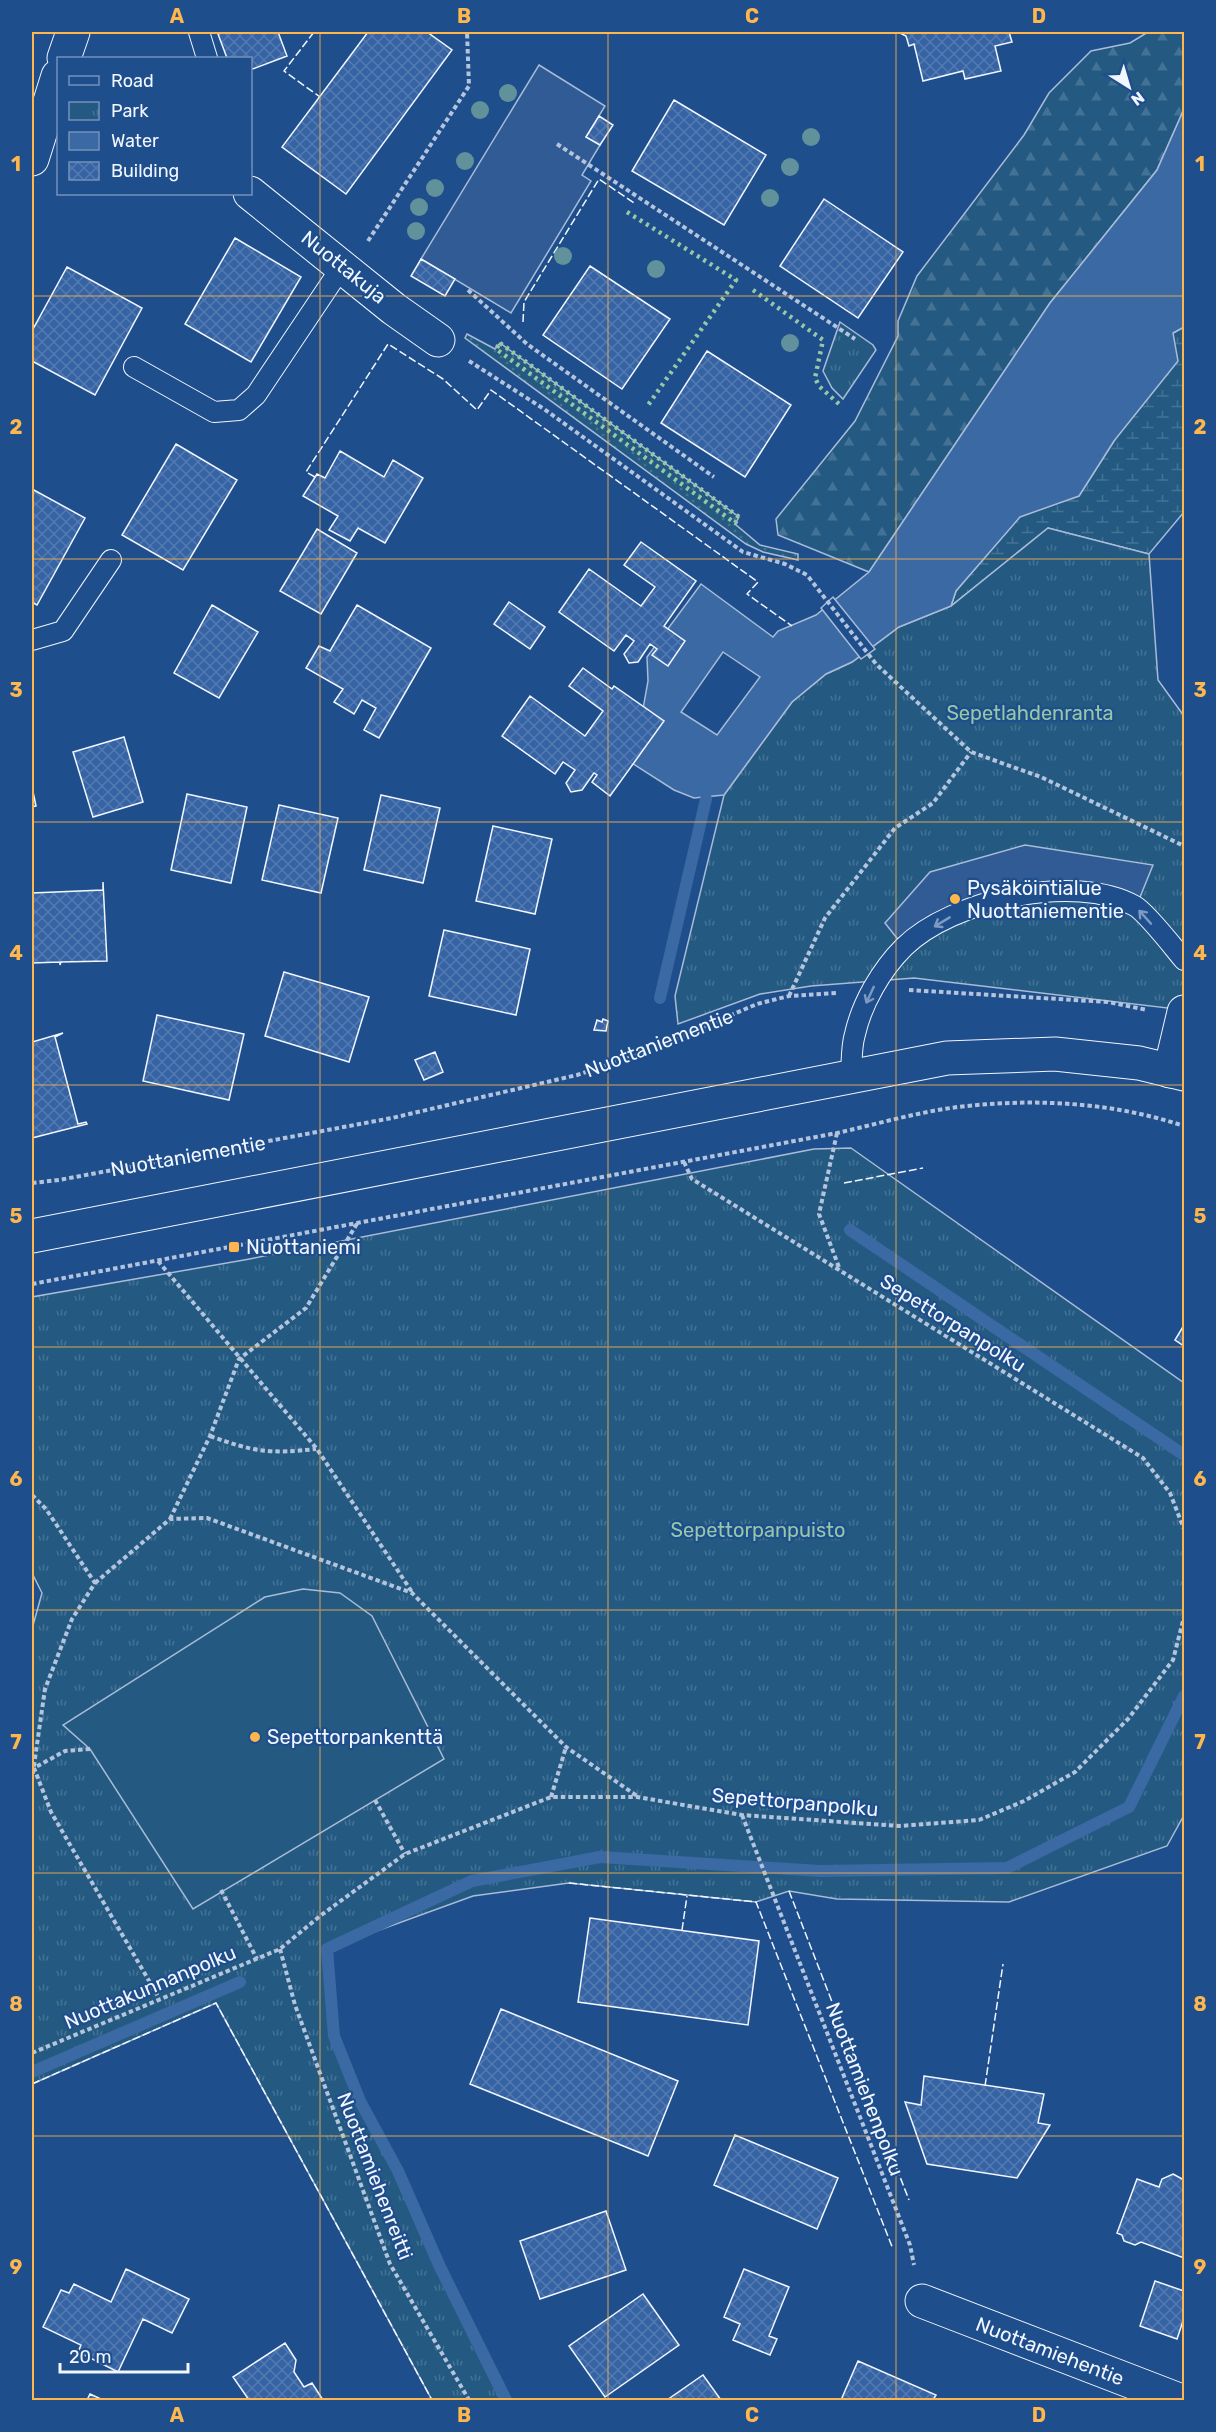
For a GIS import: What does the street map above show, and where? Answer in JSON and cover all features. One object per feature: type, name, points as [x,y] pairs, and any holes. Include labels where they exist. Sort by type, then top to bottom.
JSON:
[{"type":"main road","points":[[32,159],[57,88]]},
{"type":"main road","name":"Nuottakuja","points":[[252,195],[346,268],[394,309],[438,340]]},
{"type":"main road","points":[[32,1236],[947,1058],[1055,1054],[1139,1063],[1177,1072],[1183,1015]]},
{"type":"main road","name":"Nuottamiehentie","points":[[922,2301],[1179,2400]]},
{"type":"lane","points":[[199,32],[207,57]]},
{"type":"lane","points":[[134,367],[214,412],[239,410],[256,395],[346,268]]},
{"type":"lane","points":[[32,640],[63,631],[111,560]]},
{"type":"lane","points":[[851,1075],[854,1035],[871,990],[904,947],[947,918],[1028,892],[1092,891],[1136,907],[1185,960]]},
{"type":"path","points":[[346,268],[469,86],[467,32]]},
{"type":"path","points":[[557,144],[855,339]]},
{"type":"path","points":[[468,290],[527,344],[714,477]]},
{"type":"path","points":[[438,340],[544,409],[743,552],[785,564],[807,575],[876,664],[971,752],[1041,777],[1185,846]]},
{"type":"path","points":[[789,996],[825,918],[895,828],[933,803],[971,752]]},
{"type":"path","name":"Nuottaniementie","points":[[32,1183],[59,1180],[393,1118],[577,1075],[641,1054],[757,1004],[789,996],[871,990],[930,989],[1107,1002],[1183,1015]]},
{"type":"path","points":[[32,1284],[837,1133],[957,1108],[1033,1101],[1126,1110],[1185,1126]]},
{"type":"path","points":[[837,1133],[819,1214],[840,1271]]},
{"type":"path","name":"Sepettorpanpolku","points":[[684,1161],[692,1179],[1143,1458],[1170,1493],[1185,1529]]},
{"type":"path","points":[[32,1779],[45,1689],[72,1619],[95,1583],[170,1519],[210,1436],[239,1359],[306,1308],[358,1222]]},
{"type":"path","points":[[158,1261],[317,1449],[412,1593],[566,1747],[638,1797]]},
{"type":"path","points":[[210,1436],[242,1447],[276,1453],[317,1449]]},
{"type":"path","points":[[32,1495],[46,1509],[95,1583]]},
{"type":"path","points":[[170,1519],[207,1518],[412,1593]]},
{"type":"path","name":"Sepettorpanpolku","points":[[280,1949],[320,1916],[405,1854],[551,1797],[638,1797],[742,1815],[899,1826],[979,1820],[1024,1801],[1075,1772],[1128,1719],[1173,1660],[1185,1617]]},
{"type":"path","points":[[551,1797],[566,1747]]},
{"type":"path","points":[[34,1768],[66,1751],[90,1749]]},
{"type":"path","points":[[34,1768],[51,1812],[159,1998]]},
{"type":"path","points":[[375,1800],[405,1854]]},
{"type":"path","name":"Nuottamiehenpolku","points":[[742,1815],[910,2245],[922,2301]]},
{"type":"path","points":[[221,1890],[257,1959]]},
{"type":"path","name":"Nuottakunnanpolku","points":[[32,2053],[280,1949]]},
{"type":"path","name":"Nuottamiehenreitti","points":[[280,1949],[295,2005],[390,2264],[469,2400]]},
{"type":"green space","points":[[1148,32],[1184,32],[1184,109],[1157,170],[1050,303],[869,572],[778,535],[776,519],[855,421],[898,336],[898,321],[917,276],[1024,135],[1049,93],[1091,51],[1130,43]]},
{"type":"green space","points":[[840,322],[873,345],[876,350],[843,399],[832,388],[823,371]]},
{"type":"green space","points":[[1184,327],[1184,512],[1149,554],[1048,528],[951,606],[956,591],[1020,516],[1079,496],[1114,441],[1173,333]]},
{"type":"green space","points":[[467,334],[495,349],[500,343],[739,517],[735,524],[760,545],[798,554],[798,560],[763,552],[746,544],[465,338]]},
{"type":"green space","name":"Sepetlahdenranta","points":[[1048,528],[1149,554],[1158,680],[1184,716],[1184,1010],[914,978],[811,986],[760,994],[678,1024],[675,996],[724,795],[792,702],[826,674],[852,662],[899,627],[951,606]]},
{"type":"green space","name":"Sepettorpanpuisto","points":[[851,1148],[1184,1383],[1184,1815],[1167,1846],[1009,1902],[837,1899],[789,1891],[756,1902],[569,1883],[473,1896],[327,1949],[334,2036],[360,2101],[398,2171],[440,2267],[506,2400],[432,2400],[216,2003],[32,2084],[32,1629],[42,1593],[32,1573],[32,1297],[244,1260],[814,1149]]},
{"type":"green space","name":"Sepettorpankenttä","points":[[303,1589],[340,1593],[372,1616],[444,1759],[193,1909],[90,1749],[63,1725],[265,1597]]},
{"type":"shaded area","points":[[539,65],[605,106],[586,137],[600,145],[582,175],[591,181],[511,313],[421,259]]},
{"type":"shaded area","name":"Pysäköintialue Nuottaniementie","points":[[1025,845],[1153,865],[1136,907],[1028,892],[904,947],[885,923],[930,872]]},
{"type":"water","points":[[1184,109],[1184,327],[1173,333],[1178,361],[1114,441],[1079,496],[1020,517],[956,591],[951,606],[899,627],[852,662],[826,674],[792,702],[724,795],[694,798],[674,790],[613,751],[643,709],[648,681],[647,657],[701,584],[773,637],[778,631],[816,615],[869,572],[1050,303],[1157,170]],"holes":[[[723,652],[760,677],[717,735],[681,712]]]},
{"type":"pier","points":[[833,597],[875,649],[861,659],[821,608]]},
{"type":"building","points":[[278,32],[287,56],[252,69],[252,57],[227,57],[218,34]]},
{"type":"building","points":[[368,32],[427,32],[452,50],[346,194],[282,147]]},
{"type":"building","points":[[898,32],[1009,32],[1012,42],[995,46],[1001,71],[965,79],[963,71],[923,81],[914,44],[909,46],[906,36]]},
{"type":"building","points":[[674,100],[766,155],[724,225],[632,171]]},
{"type":"building","points":[[599,116],[613,125],[600,145],[586,137]]},
{"type":"building","points":[[824,199],[903,252],[858,318],[780,266]]},
{"type":"building","points":[[235,238],[301,277],[251,362],[185,324]]},
{"type":"building","points":[[421,259],[455,279],[445,296],[411,276]]},
{"type":"building","points":[[590,266],[670,319],[622,389],[543,335]]},
{"type":"building","points":[[67,267],[142,308],[95,395],[32,361],[32,331]]},
{"type":"building","points":[[707,351],[791,405],[745,477],[661,423]]},
{"type":"building","points":[[176,444],[237,480],[183,570],[122,535]]},
{"type":"building","points":[[340,451],[384,477],[393,460],[423,478],[385,543],[358,528],[350,541],[329,530],[338,516],[303,496],[317,474],[325,478]]},
{"type":"building","points":[[32,489],[85,518],[37,605],[32,602]]},
{"type":"building","points":[[317,529],[357,553],[321,614],[280,591]]},
{"type":"building","points":[[641,542],[696,581],[664,626],[685,641],[668,666],[652,655],[657,649],[650,644],[638,662],[629,663],[624,654],[634,641],[626,635],[614,651],[559,612],[589,569],[641,606],[655,587],[624,565]]},
{"type":"building","points":[[509,602],[545,627],[530,649],[494,624]]},
{"type":"building","points":[[212,605],[258,632],[219,698],[174,673]]},
{"type":"building","points":[[357,605],[431,648],[379,738],[364,730],[376,708],[362,700],[354,714],[334,702],[343,689],[306,668],[319,646],[330,651]]},
{"type":"building","points":[[583,668],[612,689],[614,686],[664,721],[610,796],[592,782],[597,775],[594,773],[582,790],[571,792],[566,783],[575,770],[563,762],[555,774],[502,736],[530,696],[585,736],[603,711],[569,686]]},
{"type":"building","points":[[124,737],[143,802],[93,817],[73,752]]},
{"type":"building","points":[[32,787],[36,806],[32,807]]},
{"type":"building","points":[[187,794],[247,807],[231,883],[171,870]]},
{"type":"building","points":[[381,795],[440,808],[423,883],[364,870]]},
{"type":"building","points":[[279,805],[338,818],[321,893],[262,880]]},
{"type":"building","points":[[493,826],[552,839],[535,914],[476,901]]},
{"type":"building","points":[[103,882],[107,961],[61,962],[60,965],[60,962],[32,963],[32,893],[103,890]]},
{"type":"building","points":[[444,930],[530,949],[516,1015],[429,996]]},
{"type":"building","points":[[284,972],[369,997],[349,1062],[265,1036]]},
{"type":"building","points":[[157,1015],[244,1034],[229,1100],[143,1081]]},
{"type":"building","points":[[603,1019],[608,1021],[606,1031],[594,1030],[597,1020],[602,1022]]},
{"type":"building","points":[[63,1033],[55,1037],[78,1124],[86,1122],[87,1124],[32,1138],[32,1042]]},
{"type":"building","points":[[435,1052],[443,1072],[424,1080],[415,1060]]},
{"type":"building","points":[[1184,1325],[1184,1346],[1175,1340]]},
{"type":"building","points":[[590,1918],[759,1941],[748,2025],[578,2002]]},
{"type":"building","points":[[501,2009],[678,2081],[648,2156],[470,2084]]},
{"type":"building","points":[[924,2076],[1044,2094],[1038,2123],[1050,2125],[1017,2178],[927,2164],[905,2102],[921,2105]]},
{"type":"building","points":[[735,2135],[838,2178],[817,2229],[714,2185]]},
{"type":"building","points":[[1173,2174],[1184,2180],[1184,2258],[1141,2242],[1135,2245],[1124,2241],[1122,2235],[1117,2233],[1137,2179],[1159,2187],[1162,2179]]},
{"type":"building","points":[[606,2211],[626,2270],[540,2299],[520,2241]]},
{"type":"building","points":[[126,2269],[189,2299],[172,2333],[143,2319],[118,2372],[78,2352],[81,2345],[43,2327],[61,2290],[69,2293],[74,2284],[111,2302]]},
{"type":"building","points":[[744,2269],[789,2287],[769,2336],[777,2339],[770,2355],[733,2340],[740,2324],[724,2317]]},
{"type":"building","points":[[1155,2281],[1184,2291],[1184,2318],[1177,2339],[1140,2326]]},
{"type":"building","points":[[643,2294],[679,2345],[605,2397],[569,2346]]},
{"type":"building","points":[[285,2343],[296,2360],[294,2372],[304,2387],[312,2383],[323,2400],[249,2400],[233,2377]]},
{"type":"building","points":[[858,2361],[936,2395],[933,2400],[841,2400]]},
{"type":"building","points":[[703,2375],[721,2400],[667,2400]]},
{"type":"building","points":[[90,2394],[103,2400],[87,2400]]},
{"type":"waterway","points":[[660,998],[706,799]]},
{"type":"waterway","points":[[850,1230],[1184,1455]]},
{"type":"waterway","points":[[506,2400],[440,2267],[398,2171],[360,2101],[334,2036],[327,1949],[472,1881],[600,1857],[820,1871],[1007,1868],[1129,1807],[1184,1696]]},
{"type":"waterway","points":[[32,2072],[240,1982]]},
{"type":"hedge","points":[[627,212],[736,280],[646,408]]},
{"type":"hedge","points":[[753,290],[823,340],[815,378],[819,386],[839,404]]},
{"type":"hedge","points":[[500,343],[739,517],[735,523],[496,349],[500,343]]},
{"type":"fence","points":[[314,32],[284,71],[320,97]]},
{"type":"fence","points":[[523,322],[524,302],[599,179],[634,203]]},
{"type":"fence","points":[[315,477],[306,472],[388,344],[443,379],[477,410],[491,390],[758,582],[747,594],[792,626]]},
{"type":"fence","points":[[844,1183],[923,1168]]},
{"type":"fence","points":[[569,1883],[756,1902],[893,2249]]},
{"type":"fence","points":[[789,1891],[909,2200]]},
{"type":"fence","points":[[682,1930],[687,1896]]},
{"type":"fence","points":[[985,2086],[1003,1964]]},
{"type":"fence","points":[[32,2084],[216,2003],[432,2400]]},
{"type":"place","name":"Pysäköintialue Nuottaniementie","points":[[955,899]]},
{"type":"place","name":"Nuottaniemi","points":[[234,1247]]},
{"type":"place","name":"Sepettorpankenttä","points":[[255,1737]]}]
